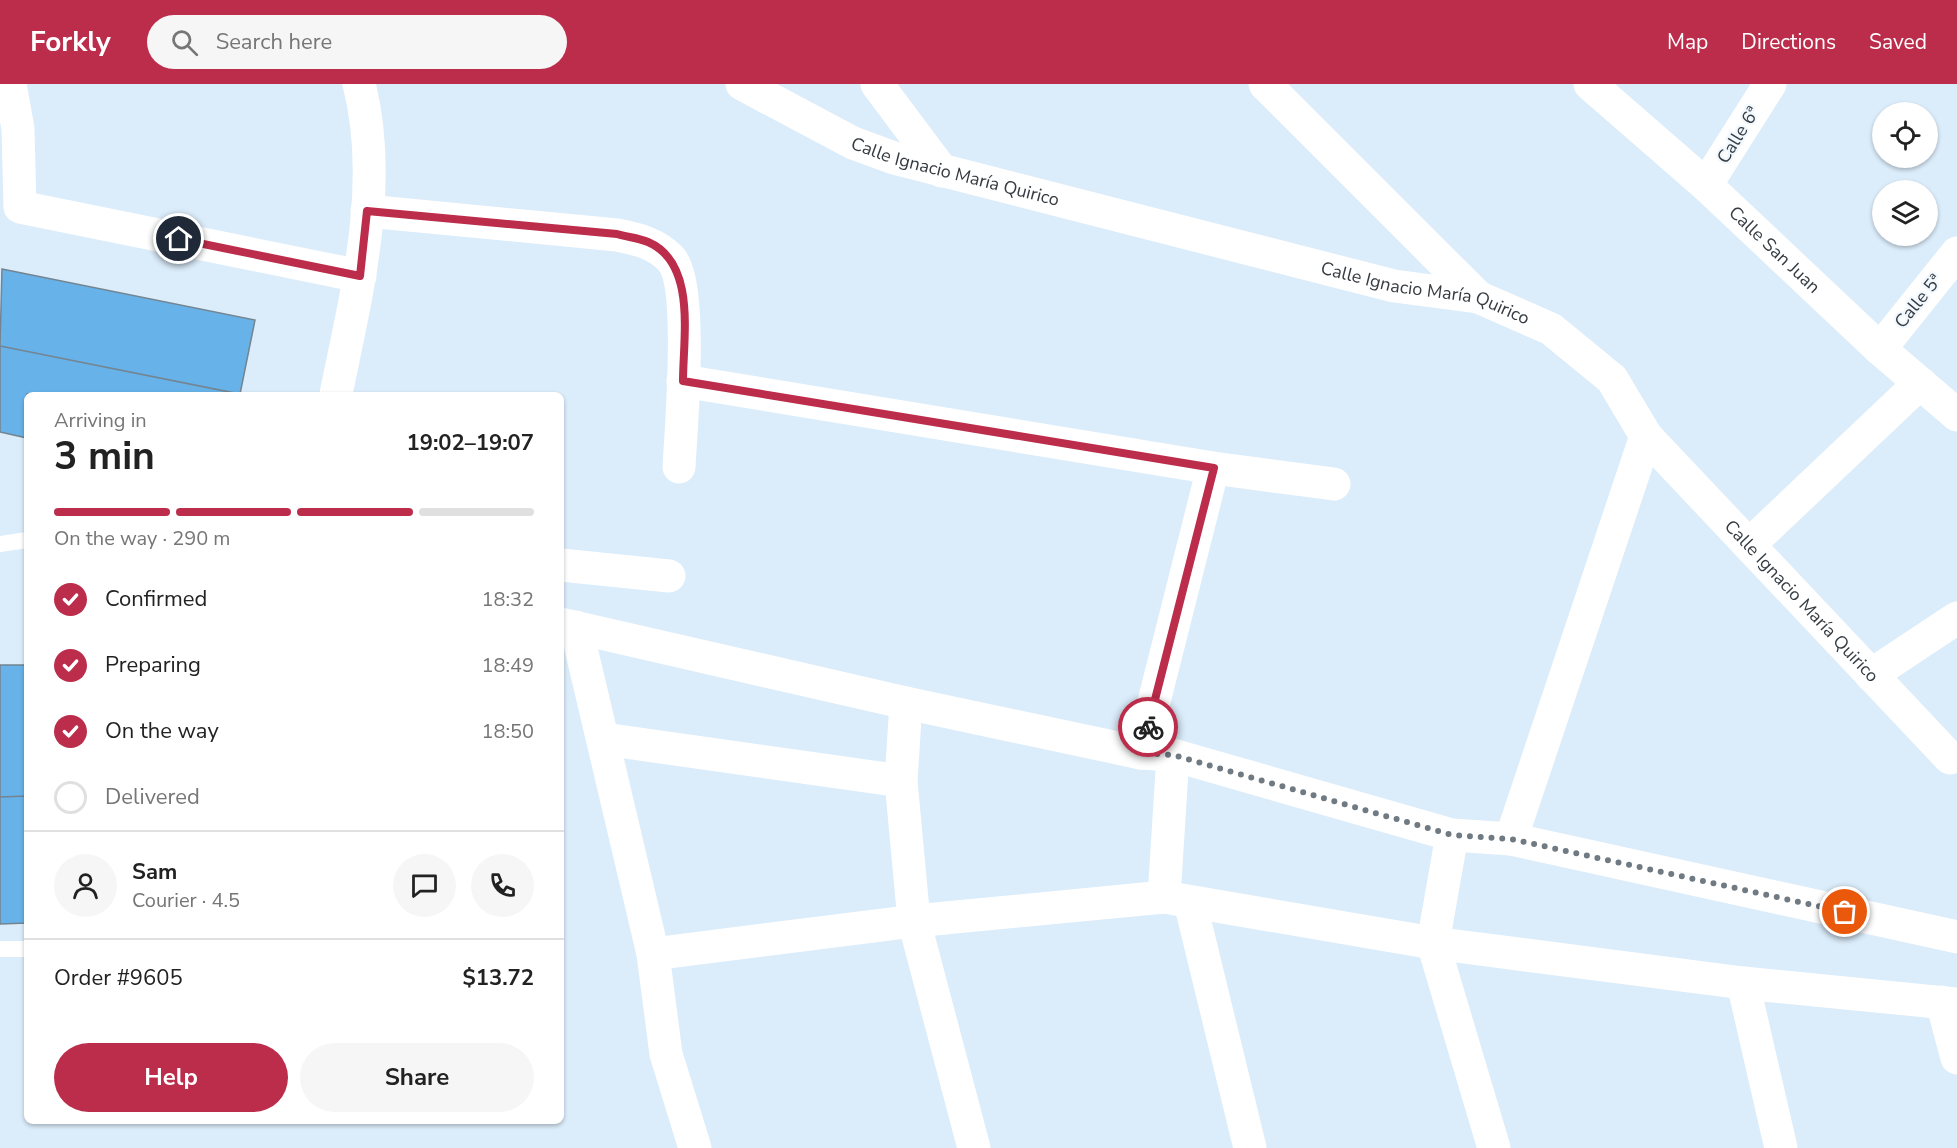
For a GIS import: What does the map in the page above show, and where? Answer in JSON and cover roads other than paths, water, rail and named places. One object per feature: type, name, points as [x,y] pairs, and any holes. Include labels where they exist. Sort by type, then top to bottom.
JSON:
[{"type":"street","points":[[10,84],[18,129],[20,207],[360,276]]},
{"type":"street","points":[[336,392],[360,276],[367,211],[366,123],[359,84]]},
{"type":"street","name":"Calle Ignacio María Quirico","points":[[742,84],[852,143],[942,171],[1394,286],[1478,297],[1551,329],[1612,379],[1646,436],[1950,758]]},
{"type":"street","points":[[877,84],[942,171]]},
{"type":"street","points":[[1264,84],[1478,297]]},
{"type":"street","name":"Calle San Juan","points":[[1590,84],[1706,185],[1880,349],[1957,415]]},
{"type":"street","name":"Calle 6ª","points":[[1706,185],[1770,84]]},
{"type":"street","points":[[367,211],[617,234],[649,242],[672,260],[683,292],[683,381],[679,467]]},
{"type":"street","name":"Calle 5ª","points":[[1880,349],[1957,253]]},
{"type":"street","points":[[683,381],[1214,468],[1335,484]]},
{"type":"street","points":[[1749,545],[1920,383]]},
{"type":"street","points":[[1511,839],[1646,436]]},
{"type":"street","points":[[1214,468],[1157,754],[1177,900],[1250,1148]]},
{"type":"street","points":[[564,565],[669,576]]},
{"type":"street","points":[[1871,675],[1957,618]]},
{"type":"street","points":[[568,626],[906,704],[1157,754],[1452,835],[1511,839],[1957,937]]},
{"type":"street","points":[[568,626],[604,739],[654,954],[666,1054],[695,1148]]},
{"type":"street","points":[[906,704],[902,781],[914,921],[974,1148]]},
{"type":"street","points":[[604,739],[902,781]]},
{"type":"street","points":[[1452,835],[1433,943],[1494,1148]]},
{"type":"street","points":[[654,954],[914,921],[1177,900],[1433,943],[1743,982],[1949,1003],[1957,1058]]},
{"type":"street","points":[[1743,982],[1781,1148]]},
{"type":"lane","points":[[0,544],[24,540]]},
{"type":"lane","points":[[0,949],[24,949]]}]
